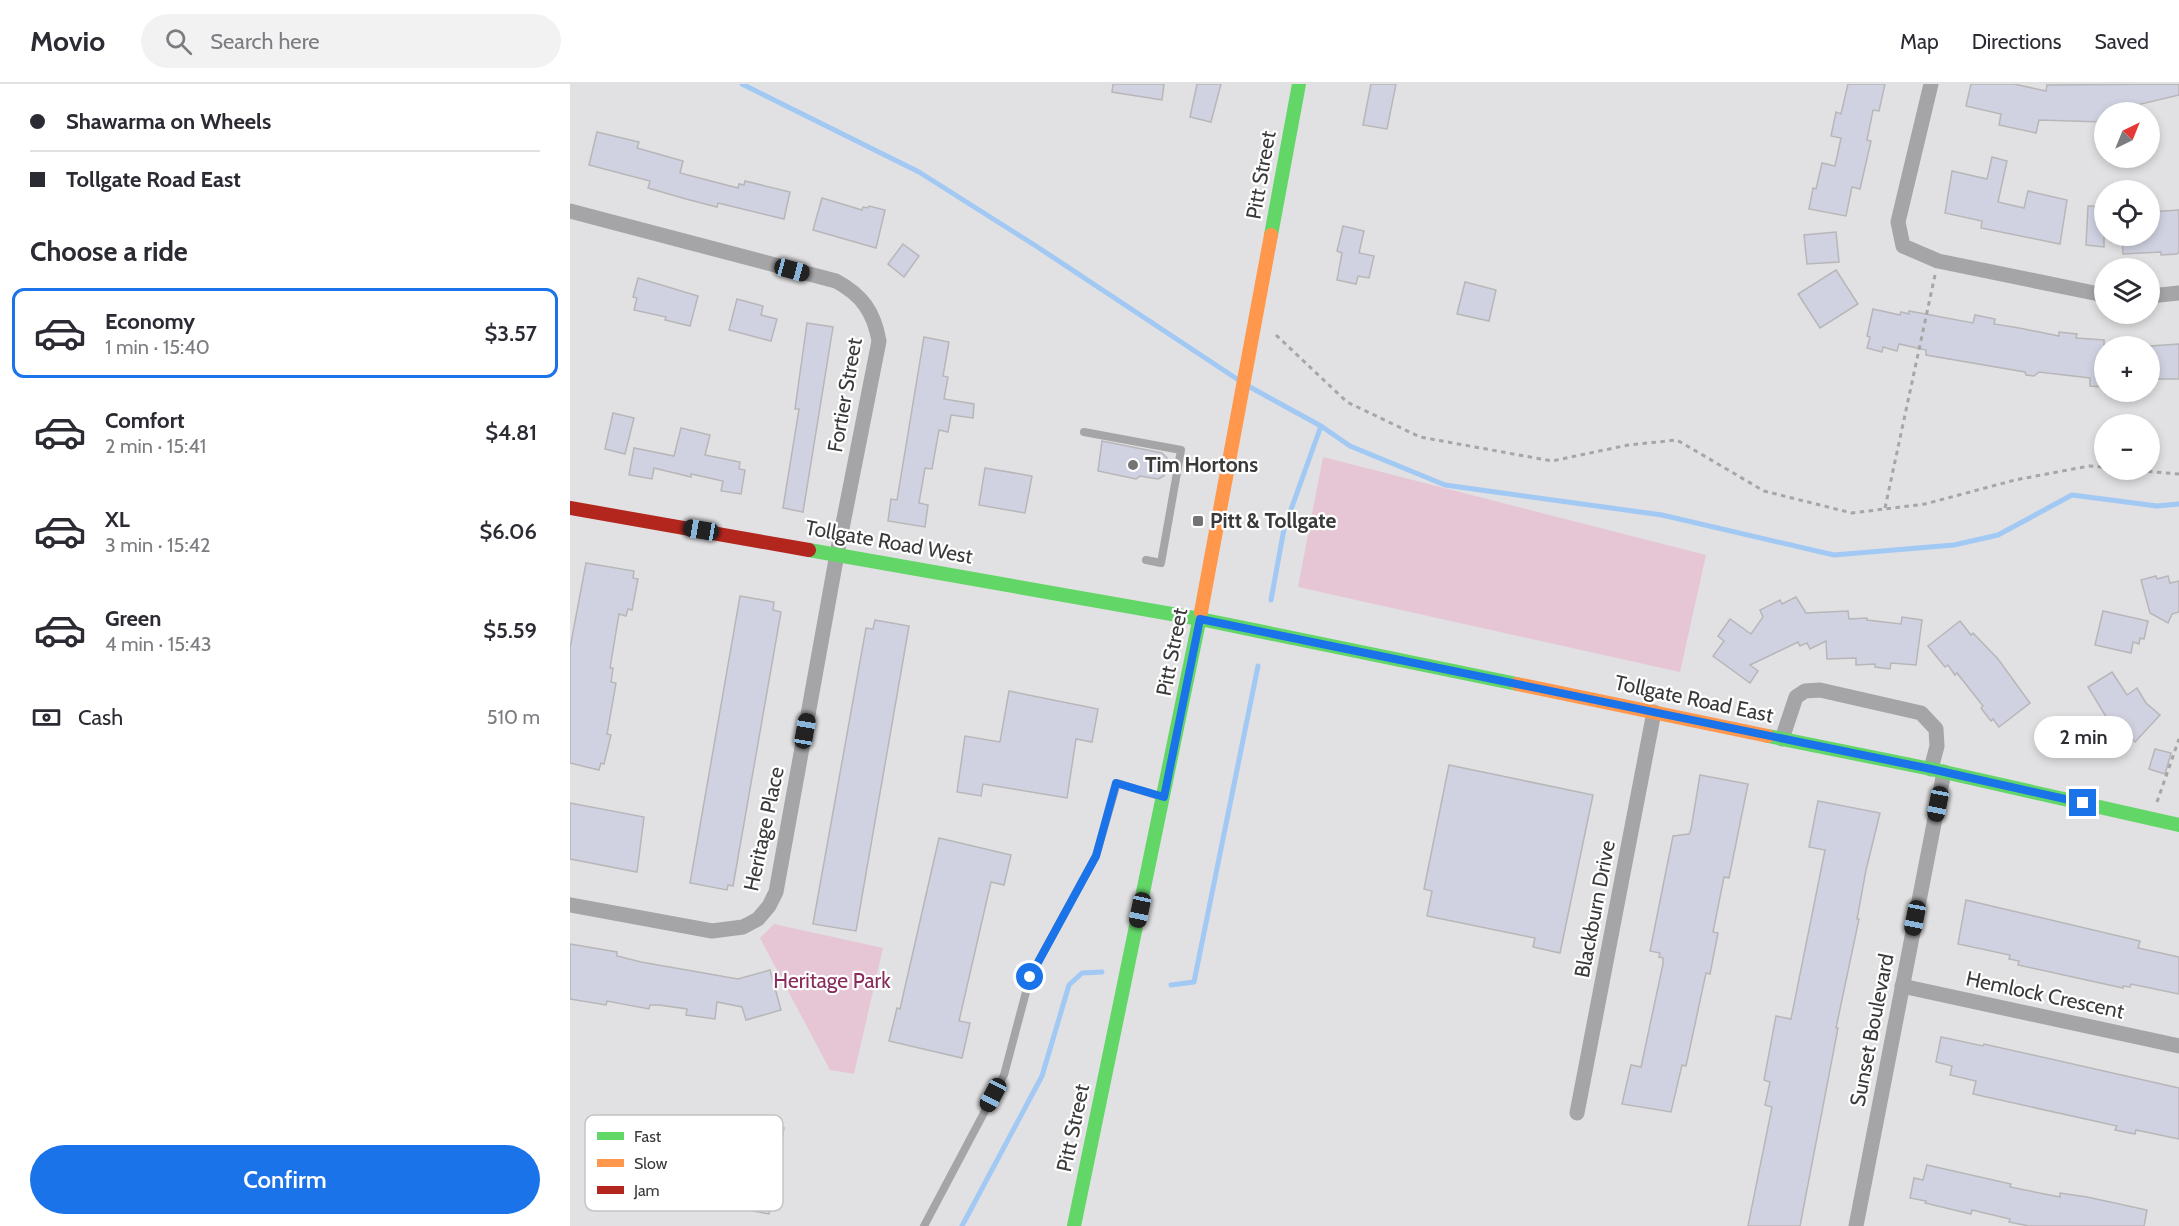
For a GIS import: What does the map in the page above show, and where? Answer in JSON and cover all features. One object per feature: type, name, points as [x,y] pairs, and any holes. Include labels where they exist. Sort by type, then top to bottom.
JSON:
[{"type":"street","name":"Pitt Street","points":[[1074,1226],[1200,619],[1299,84]]},
{"type":"street","points":[[1931,84],[1898,222],[1903,246],[1938,261],[2094,293]]},
{"type":"street","name":"Fortier Street","points":[[570,212],[836,281],[849,288],[864,302],[876,322],[879,350],[837,554]]},
{"type":"street","points":[[2160,295],[2179,293]]},
{"type":"street","name":"Tollgate Road West","points":[[570,507],[1200,619]]},
{"type":"street","name":"Heritage Place","points":[[570,905],[712,931],[743,927],[758,918],[769,906],[776,892],[837,554]]},
{"type":"street","name":"Tollgate Road East","points":[[1200,619],[1937,771],[2179,825]]},
{"type":"street","name":"Sunset Boulevard","points":[[1782,739],[1796,697],[1806,691],[1820,690],[1922,713],[1936,729],[1937,771],[1902,986],[1856,1226]]},
{"type":"street","name":"Blackburn Drive","points":[[1577,1113],[1654,712]]},
{"type":"street","name":"Hemlock Crescent","points":[[1902,986],[2179,1046]]},
{"type":"lane","points":[[1084,432],[1180,450],[1161,563],[1146,560]]},
{"type":"lane","points":[[924,1226],[1004,1075],[1030,977],[1096,856],[1116,783],[1164,797]]},
{"type":"path","points":[[1885,508],[1938,261]]},
{"type":"path","points":[[1276,335],[1347,402],[1420,437],[1552,461],[1628,444],[1677,440],[1764,491],[1852,513],[1925,504],[2015,480],[2094,466]]},
{"type":"path","points":[[2160,472],[2179,474]]},
{"type":"path","points":[[2151,818],[2179,739]]},
{"type":"green space","points":[[1323,457],[1706,555],[1680,672],[1298,587]]},
{"type":"green space","name":"Heritage Park","points":[[774,924],[883,948],[854,1074],[830,1070],[760,938]]},
{"type":"building","points":[[1113,84],[1164,84],[1162,100],[1112,92]]},
{"type":"building","points":[[1197,84],[1221,84],[1211,122],[1190,117]]},
{"type":"building","points":[[1371,84],[1396,84],[1387,129],[1363,125]]},
{"type":"building","points":[[1848,84],[1885,84],[1879,111],[1873,110],[1867,140],[1871,141],[1860,189],[1852,187],[1846,216],[1809,209],[1813,188],[1816,189],[1822,163],[1835,166],[1841,138],[1831,136],[1836,112],[1841,114]]},
{"type":"building","points":[[1971,84],[2014,84],[2046,91],[2047,85],[2179,84],[2179,95],[2149,102],[2094,102],[2094,122],[2039,120],[2036,133],[1999,125],[2001,114],[1966,106]]},
{"type":"building","points":[[597,132],[639,142],[637,148],[683,161],[680,173],[738,188],[739,184],[744,185],[745,181],[790,192],[784,219],[718,203],[717,207],[686,199],[648,188],[650,181],[589,165]]},
{"type":"building","points":[[1992,157],[2007,161],[1998,202],[2024,208],[2028,191],[2067,200],[2060,244],[1981,228],[1982,221],[1945,213],[1952,171],[1987,179]]},
{"type":"building","points":[[822,198],[862,210],[863,207],[868,208],[869,206],[885,210],[876,248],[813,230]]},
{"type":"building","points":[[2088,206],[2094,206],[2094,246],[2086,245]]},
{"type":"building","points":[[2179,210],[2179,252],[2161,255],[2161,252],[2123,254],[2123,246],[2160,246],[2160,211]]},
{"type":"building","points":[[1343,226],[1364,231],[1359,253],[1374,256],[1369,278],[1358,276],[1356,284],[1337,280],[1342,253],[1337,251]]},
{"type":"building","points":[[1836,232],[1839,262],[1807,264],[1804,235]]},
{"type":"building","points":[[903,244],[919,256],[904,277],[888,264]]},
{"type":"building","points":[[1836,270],[1858,304],[1820,328],[1798,294]]},
{"type":"building","points":[[638,278],[698,296],[690,326],[665,320],[666,317],[634,310],[637,298],[633,297]]},
{"type":"building","points":[[1465,282],[1496,290],[1489,321],[1457,314]]},
{"type":"building","points":[[737,299],[763,306],[761,315],[777,319],[771,341],[729,330]]},
{"type":"building","points":[[1873,309],[1900,315],[1901,312],[1909,314],[1909,311],[1973,323],[1975,315],[1995,319],[1994,324],[2059,336],[2059,332],[2077,334],[2076,338],[2094,339],[2094,386],[2090,386],[2090,378],[2039,372],[2034,376],[2026,375],[2025,372],[1926,355],[1926,350],[1899,344],[1897,351],[1883,347],[1882,352],[1867,348],[1870,337],[1867,336]]},
{"type":"building","points":[[807,323],[833,327],[803,512],[783,508],[799,409],[795,409]]},
{"type":"building","points":[[924,337],[949,342],[943,376],[948,377],[944,399],[974,404],[973,418],[951,415],[948,432],[939,430],[932,469],[925,468],[919,503],[928,505],[925,527],[888,521],[891,499],[897,500]]},
{"type":"building","points":[[2179,344],[2179,379],[2160,379],[2160,345]]},
{"type":"building","points":[[613,413],[634,418],[625,454],[605,449]]},
{"type":"building","points":[[681,428],[710,435],[705,455],[740,462],[739,469],[745,470],[741,494],[721,491],[723,481],[691,474],[691,477],[654,468],[652,479],[629,475],[634,448],[674,456]]},
{"type":"building","name":"Tim Hortons","points":[[1102,441],[1162,453],[1167,458],[1164,476],[1158,479],[1140,476],[1136,479],[1098,471]]},
{"type":"building","points":[[985,468],[1032,476],[1025,513],[979,505]]},
{"type":"building","points":[[586,563],[634,571],[633,578],[638,579],[632,610],[628,609],[626,616],[619,614],[610,668],[613,668],[611,682],[616,683],[607,734],[611,735],[604,764],[601,763],[599,770],[570,763],[570,648]]},
{"type":"building","points":[[2156,576],[2157,579],[2168,576],[2170,583],[2179,581],[2179,612],[2172,614],[2168,623],[2150,613],[2141,580]]},
{"type":"building","points":[[740,596],[774,602],[773,610],[781,612],[733,886],[728,885],[727,890],[690,883]]},
{"type":"building","points":[[1796,597],[1806,613],[1848,611],[1849,619],[1867,618],[1867,620],[1901,624],[1902,617],[1922,620],[1916,665],[1891,663],[1890,669],[1875,667],[1875,664],[1856,665],[1856,658],[1827,659],[1826,641],[1810,649],[1807,643],[1800,646],[1798,642],[1750,665],[1758,671],[1750,683],[1713,656],[1724,641],[1718,636],[1730,619],[1751,634],[1763,617],[1760,610],[1780,600],[1782,604]]},
{"type":"building","points":[[2103,611],[2148,621],[2144,639],[2140,638],[2139,644],[2133,642],[2131,653],[2095,645]]},
{"type":"building","points":[[875,620],[909,626],[856,931],[813,924],[866,628],[873,629]]},
{"type":"building","points":[[1960,621],[1971,635],[1973,633],[1998,659],[2030,703],[1999,727],[1993,719],[1991,721],[1981,708],[1983,706],[1957,673],[1955,675],[1948,665],[1945,667],[1928,646]]},
{"type":"building","points":[[2112,672],[2127,695],[2137,688],[2146,703],[2160,715],[2135,742],[2115,722],[2111,725],[2088,687]]},
{"type":"building","points":[[1009,691],[1098,709],[1092,742],[1076,739],[1067,798],[983,784],[981,796],[957,792],[965,736],[1000,742]]},
{"type":"building","points":[[2155,749],[2171,753],[2165,774],[2149,769]]},
{"type":"building","points":[[1449,765],[1593,795],[1560,953],[1533,947],[1535,938],[1427,916],[1432,891],[1424,889]]},
{"type":"building","points":[[1700,775],[1748,784],[1729,878],[1724,877],[1713,932],[1718,933],[1710,974],[1706,973],[1686,1066],[1682,1065],[1671,1112],[1622,1104],[1631,1065],[1641,1067],[1663,964],[1663,958],[1659,957],[1660,953],[1650,951],[1673,836],[1689,834]]},
{"type":"building","points":[[1818,801],[1880,813],[1866,870],[1857,919],[1859,919],[1836,1028],[1838,1028],[1800,1226],[1748,1226],[1772,1107],[1765,1105],[1770,1082],[1764,1080],[1776,1016],[1791,1019],[1825,850],[1809,847]]},
{"type":"building","points":[[570,803],[644,817],[637,872],[570,859]]},
{"type":"building","points":[[939,838],[1011,855],[1004,885],[991,882],[959,1021],[970,1023],[962,1058],[889,1041],[897,1008],[900,1009]]},
{"type":"building","points":[[1966,900],[2140,941],[2138,948],[2179,957],[2179,994],[2131,984],[2130,987],[2123,986],[2123,988],[2018,965],[2019,961],[2009,959],[2010,955],[1958,944]]},
{"type":"building","points":[[570,944],[617,952],[617,956],[641,962],[738,979],[770,970],[781,1010],[746,1020],[742,1007],[717,1002],[715,1019],[686,1015],[687,1009],[659,1005],[650,1005],[649,1009],[607,1001],[606,1005],[570,999]]},
{"type":"building","points":[[1941,1037],[1983,1046],[1984,1044],[2179,1088],[2179,1139],[2136,1130],[2135,1134],[2115,1130],[2117,1126],[1973,1094],[1976,1081],[1950,1075],[1952,1066],[1936,1062]]},
{"type":"building","points":[[1927,1165],[2011,1184],[2010,1187],[2060,1197],[2060,1193],[2087,1197],[2147,1210],[2144,1226],[2029,1226],[1972,1210],[1971,1214],[1925,1203],[1926,1201],[1910,1198],[1914,1178],[1923,1180]]},
{"type":"building","points":[[752,1211],[770,1211],[769,1214]]},
{"type":"waterway","points":[[742,84],[919,172],[1036,246],[1240,381]]},
{"type":"waterway","points":[[1248,386],[1321,426],[1350,446],[1445,485],[1662,515],[1834,555],[1954,545],[1998,535],[2072,495],[2157,506],[2179,504]]},
{"type":"waterway","points":[[1271,600],[1284,529],[1321,426]]},
{"type":"waterway","points":[[1171,985],[1194,982],[1258,666]]},
{"type":"waterway","points":[[962,1226],[1042,1076],[1069,985],[1082,973],[1102,972]]},
{"type":"traffic: fast","points":[[1271,235],[1299,84]]},
{"type":"traffic: fast","points":[[809,550],[1200,619],[1517,684]]},
{"type":"traffic: fast","points":[[1074,1226],[1201,612]]},
{"type":"traffic: fast","points":[[1768,736],[1931,769],[2179,825]]},
{"type":"traffic: slow","points":[[1201,612],[1271,235]]},
{"type":"traffic: slow","points":[[1517,684],[1768,736]]},
{"type":"traffic: jam","points":[[570,508],[809,550]]},
{"type":"place","name":"Tim Hortons","points":[[1133,465]]},
{"type":"place","name":"Pitt & Tollgate","points":[[1198,521]]},
{"type":"route","points":[[1030,977],[1096,856],[1116,783],[1164,797],[1200,619],[1931,769],[2083,803]]}]
